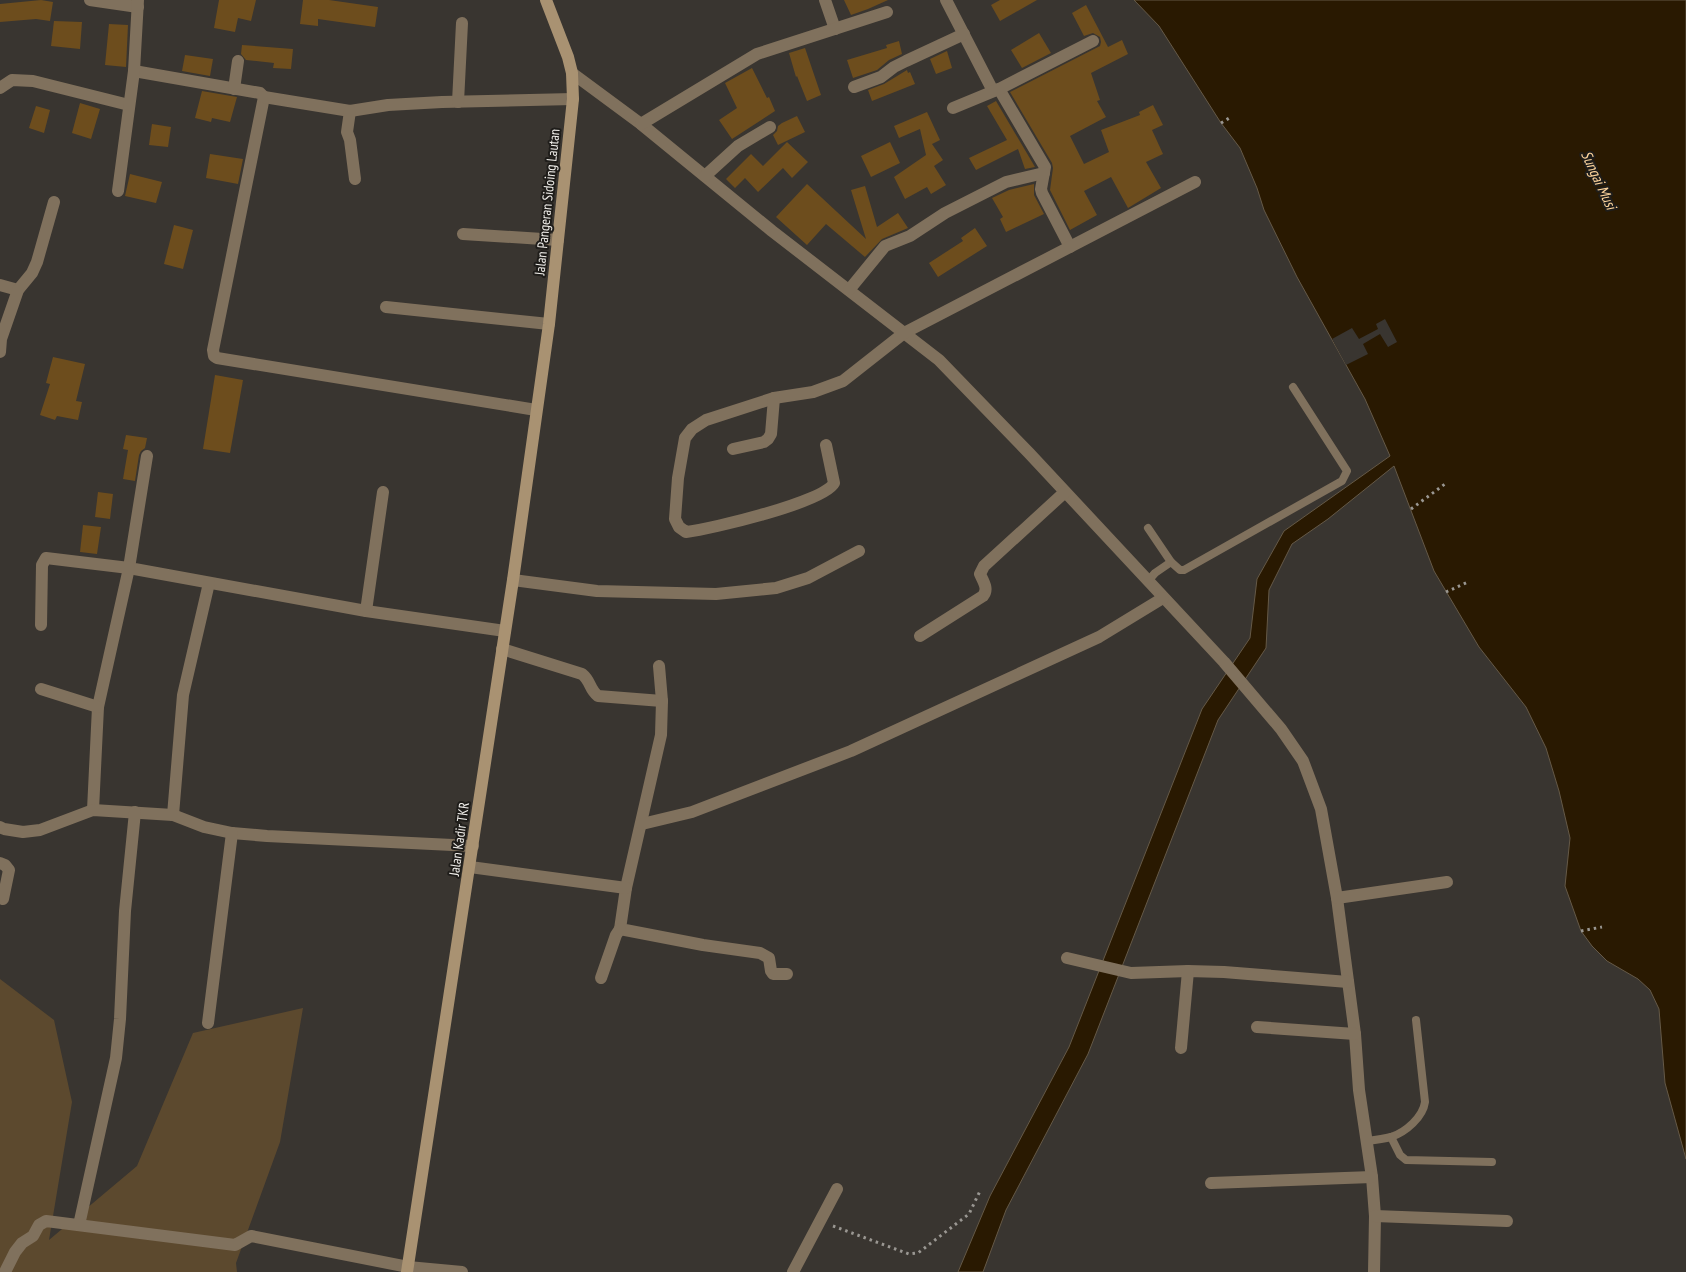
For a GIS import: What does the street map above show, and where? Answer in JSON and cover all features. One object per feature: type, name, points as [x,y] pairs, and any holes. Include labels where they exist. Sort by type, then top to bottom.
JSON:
[{"type":"street","points":[[90,0],[138,3],[134,71],[118,191]]},
{"type":"street","name":"Jalan Pangeran Sidoing Lautan","points":[[536,410],[549,324],[573,99],[572,72],[568,57],[546,0]]},
{"type":"street","points":[[824,0],[831,31]]},
{"type":"street","points":[[946,0],[996,90],[1045,167],[1042,193],[1070,247]]},
{"type":"street","points":[[641,124],[757,54],[887,12]]},
{"type":"street","points":[[458,102],[462,22]]},
{"type":"street","points":[[854,87],[881,77],[894,67],[964,34]]},
{"type":"street","points":[[954,108],[996,90],[1093,40]]},
{"type":"street","points":[[234,89],[238,61]]},
{"type":"street","points":[[134,71],[260,93],[264,97],[350,111],[388,105],[573,99]]},
{"type":"street","points":[[572,72],[641,124],[772,231],[939,360],[1224,662],[1281,729],[1303,761],[1321,809],[1337,898],[1372,1177],[1375,1216],[1374,1272]]},
{"type":"street","points":[[0,88],[12,80],[18,79],[33,81],[128,105]]},
{"type":"street","points":[[264,97],[212,350],[214,356],[536,410]]},
{"type":"street","points":[[350,111],[347,132],[350,140],[355,179]]},
{"type":"street","points":[[705,176],[738,146],[770,127]]},
{"type":"street","points":[[848,290],[885,246],[910,236],[944,213],[1006,182],[1044,172]]},
{"type":"street","points":[[826,446],[834,483],[827,491],[776,512],[686,532],[679,527],[675,519],[678,478],[685,438],[692,428],[706,420],[774,398],[813,392],[843,381],[904,332],[1196,182]]},
{"type":"street","points":[[0,343],[18,290],[35,268],[54,202]]},
{"type":"street","points":[[462,234],[558,240]]},
{"type":"street","points":[[0,285],[18,290]]},
{"type":"street","points":[[386,307],[549,324]]},
{"type":"street","points":[[733,449],[764,442],[768,439],[771,434],[774,398]]},
{"type":"street","name":"Jalan Kadir TKR","points":[[407,1270],[470,867],[513,580],[536,410]]},
{"type":"street","points":[[92,810],[98,707],[129,568],[147,456]]},
{"type":"street","points":[[366,611],[383,492]]},
{"type":"street","points":[[920,636],[983,596],[986,588],[980,574],[984,566],[1065,492]]},
{"type":"street","points":[[513,580],[597,591],[716,594],[776,588],[808,578],[858,551]]},
{"type":"street","points":[[41,624],[42,565],[46,558],[129,568],[366,611],[505,631]]},
{"type":"street","points":[[173,815],[183,695],[209,583]]},
{"type":"street","points":[[642,824],[692,812],[851,751],[1099,637],[1163,598]]},
{"type":"street","points":[[502,649],[582,674],[588,678],[592,691],[598,696],[662,700]]},
{"type":"street","points":[[600,978],[620,929],[626,888],[661,735],[662,700],[659,666]]},
{"type":"street","points":[[41,689],[98,707]]},
{"type":"street","points":[[1,831],[23,832],[40,830],[92,810],[173,815],[204,827],[232,833],[473,846]]},
{"type":"street","points":[[80,1225],[116,1058],[120,1019],[125,910],[135,812]]},
{"type":"street","points":[[208,1023],[232,833]]},
{"type":"street","points":[[0,863],[9,870],[3,899]]},
{"type":"street","points":[[470,867],[626,888]]},
{"type":"street","points":[[1337,898],[1447,882]]},
{"type":"street","points":[[620,929],[703,945],[760,953],[769,958],[773,974],[787,974]]},
{"type":"street","points":[[1067,958],[1131,974],[1188,971],[1348,982]]},
{"type":"street","points":[[1181,1048],[1188,971]]},
{"type":"street","points":[[1257,1027],[1355,1034]]},
{"type":"street","points":[[1211,1183],[1372,1177]]},
{"type":"street","points":[[794,1272],[837,1189]]},
{"type":"street","points":[[1375,1216],[1507,1221]]},
{"type":"street","points":[[6,1272],[15,1252],[22,1243],[33,1236],[42,1222],[46,1221],[235,1245],[251,1236],[407,1270],[462,1272]]},
{"type":"lane","points":[[1148,528],[1171,562],[1180,570],[1184,570],[1342,481],[1347,470],[1293,387]]},
{"type":"lane","points":[[1148,581],[1155,573],[1171,562]]},
{"type":"lane","points":[[1367,1141],[1391,1137],[1418,1119],[1424,1111],[1425,1102],[1416,1020]]},
{"type":"lane","points":[[1391,1137],[1400,1155],[1406,1160],[1492,1162]]},
{"type":"path","points":[[1221,123],[1231,117]]},
{"type":"path","points":[[1411,509],[1445,484]]},
{"type":"path","points":[[1446,592],[1468,582]]},
{"type":"path","points":[[1581,931],[1602,927]]},
{"type":"path","points":[[820,1221],[909,1254],[918,1253],[969,1214],[980,1191]]},
{"type":"shaded area","points":[[0,979],[54,1020],[72,1102],[49,1240],[137,1166],[193,1033],[303,1008],[280,1142],[236,1263],[237,1272],[0,1272]]},
{"type":"water","name":"Sungai Musi","points":[[1134,0],[1686,0],[1686,1159],[1665,1083],[1659,1009],[1650,990],[1638,979],[1607,961],[1592,946],[1581,931],[1565,886],[1570,838],[1546,748],[1526,707],[1479,647],[1434,571],[1394,466],[1328,519],[1292,544],[1269,590],[1266,648],[1218,720],[1088,1054],[1006,1210],[983,1272],[958,1272],[990,1196],[1069,1047],[1202,709],[1250,638],[1257,579],[1284,531],[1390,456],[1365,399],[1297,277],[1264,210],[1240,148],[1221,123],[1159,26]]},
{"type":"pier","points":[[1385,319],[1397,342],[1388,347],[1380,334],[1363,344],[1368,354],[1346,365],[1332,339],[1352,328],[1359,339],[1378,329],[1376,324]]},
{"type":"building","points":[[41,0],[53,2],[50,21],[36,19],[0,22],[0,4]]},
{"type":"building","points":[[219,0],[256,0],[251,21],[238,18],[235,32],[214,28]]},
{"type":"building","points":[[303,0],[329,0],[378,7],[375,27],[318,19],[318,26],[300,24]]},
{"type":"building","points":[[844,0],[888,0],[851,15]]},
{"type":"building","points":[[1000,0],[1037,0],[1000,21],[991,5]]},
{"type":"building","points":[[1086,5],[1108,47],[1122,40],[1128,54],[1091,73],[1100,100],[1097,101],[1106,117],[1070,136],[1084,164],[1109,152],[1101,130],[1140,115],[1139,112],[1153,105],[1163,125],[1152,130],[1163,154],[1146,162],[1161,188],[1128,208],[1111,177],[1084,191],[1097,215],[1070,230],[1050,190],[1052,163],[1010,92],[1100,46],[1100,37],[1093,33],[1084,36],[1072,13]]},
{"type":"building","points":[[54,21],[82,22],[80,49],[51,46]]},
{"type":"building","points":[[109,24],[128,25],[126,67],[105,65]]},
{"type":"building","points":[[1039,33],[1051,53],[1022,68],[1011,50]]},
{"type":"building","points":[[899,41],[902,54],[889,60],[877,70],[853,78],[847,60],[887,48],[886,45]]},
{"type":"building","points":[[242,45],[293,49],[291,69],[273,68],[274,63],[246,60],[241,54]]},
{"type":"building","points":[[805,48],[821,95],[807,101],[796,77],[789,53]]},
{"type":"building","points":[[947,51],[952,68],[936,74],[930,59]]},
{"type":"building","points":[[185,55],[213,59],[210,76],[182,71]]},
{"type":"building","points":[[752,68],[775,111],[732,139],[719,120],[737,108],[725,83]]},
{"type":"building","points":[[907,70],[908,73],[910,72],[915,84],[872,101],[868,90],[884,84]]},
{"type":"building","points":[[202,91],[237,97],[230,122],[212,118],[211,122],[195,118]]},
{"type":"building","points":[[996,101],[1035,167],[1025,169],[1018,149],[976,170],[969,158],[1007,140],[987,106]]},
{"type":"building","points":[[80,103],[100,109],[91,139],[72,133]]},
{"type":"building","points":[[36,106],[50,110],[44,133],[29,128]]},
{"type":"building","points":[[927,112],[940,140],[932,144],[943,160],[934,166],[946,185],[931,194],[927,187],[905,199],[894,177],[926,155],[920,129],[899,138],[894,126]]},
{"type":"building","points":[[797,116],[805,132],[778,145],[773,135],[777,131],[778,126]]},
{"type":"building","points":[[152,124],[171,127],[168,147],[149,145]]},
{"type":"building","points":[[787,142],[808,162],[792,178],[783,168],[758,192],[745,178],[735,188],[726,179],[751,154],[763,166]]},
{"type":"building","points":[[890,142],[900,163],[871,177],[861,156]]},
{"type":"building","points":[[210,154],[243,159],[238,184],[206,178]]},
{"type":"building","points":[[130,174],[162,182],[156,203],[125,196]]},
{"type":"building","points":[[807,184],[866,239],[851,190],[865,186],[877,227],[898,213],[908,228],[882,239],[865,257],[826,224],[807,245],[776,217]]},
{"type":"building","points":[[1034,184],[1034,195],[1044,214],[1006,232],[1000,219],[1003,217],[992,198],[1009,190]]},
{"type":"building","points":[[174,225],[193,230],[183,269],[164,264]]},
{"type":"building","points":[[975,228],[987,246],[938,277],[929,263],[963,241],[961,238]]},
{"type":"building","points":[[53,357],[85,364],[76,401],[82,402],[78,420],[57,416],[55,420],[40,415],[50,384],[46,383]]},
{"type":"building","points":[[215,375],[243,380],[230,453],[203,449]]},
{"type":"building","points":[[126,435],[147,438],[145,448],[139,455],[135,481],[123,479],[128,450],[123,449]]},
{"type":"building","points":[[98,492],[113,494],[110,519],[95,517]]},
{"type":"building","points":[[83,525],[101,527],[97,554],[80,552]]}]
